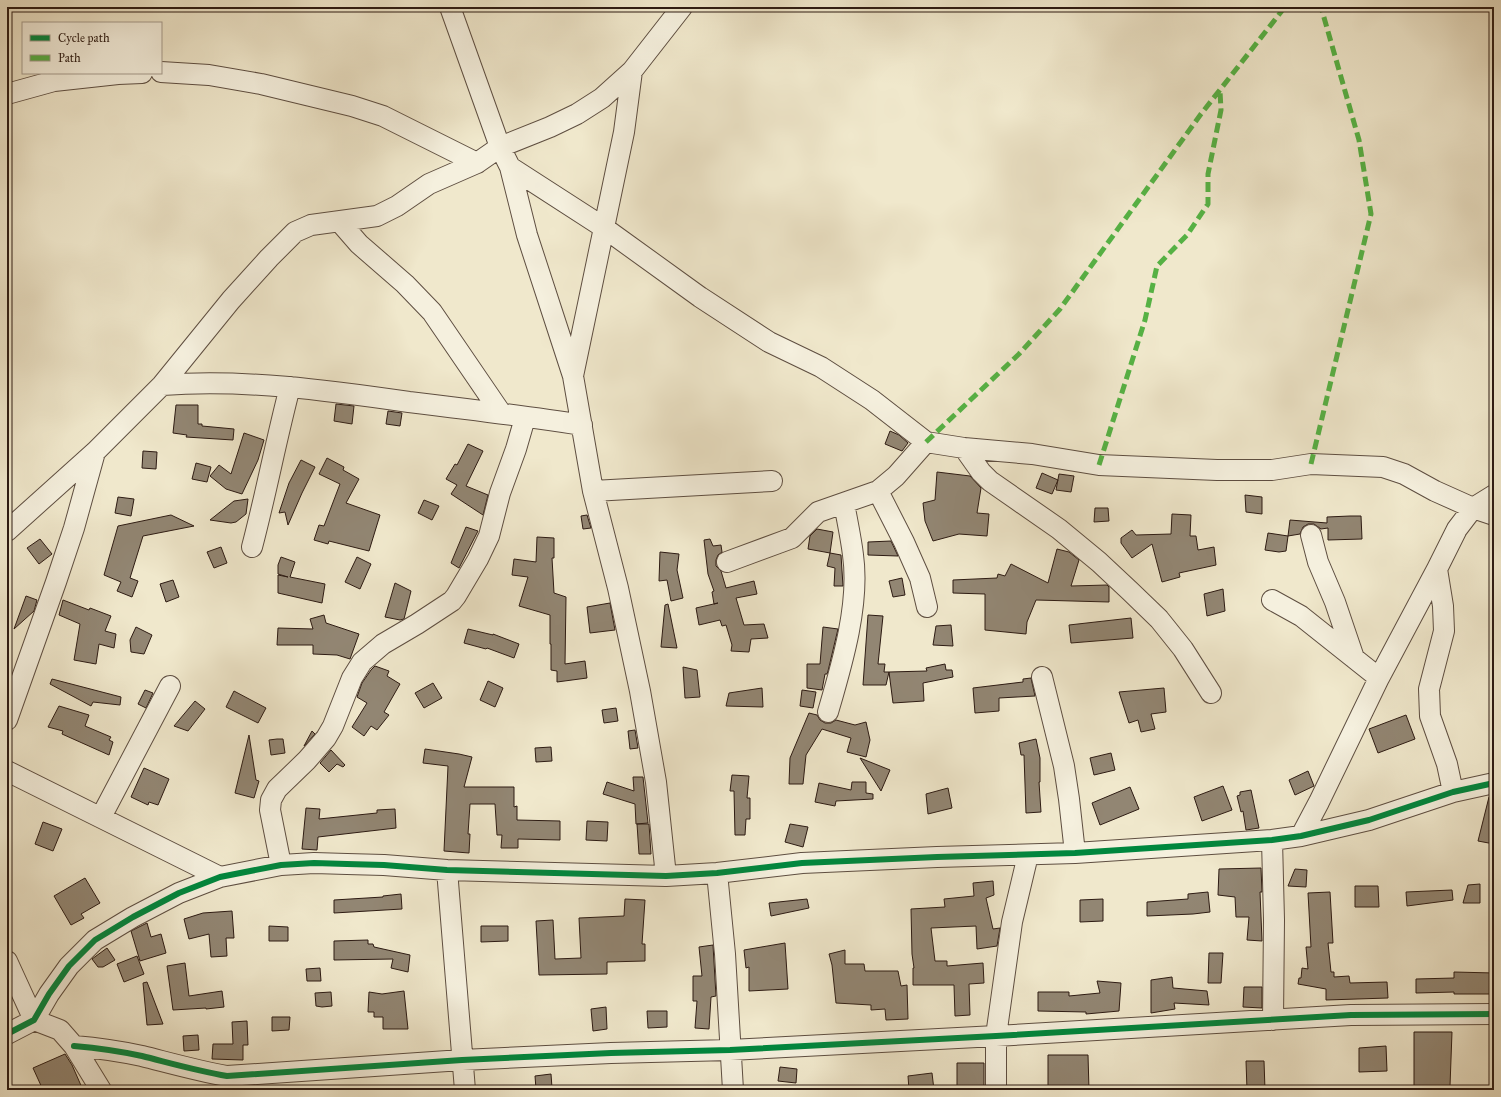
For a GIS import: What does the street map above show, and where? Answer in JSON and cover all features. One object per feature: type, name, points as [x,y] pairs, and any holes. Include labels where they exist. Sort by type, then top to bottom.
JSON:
[{"type":"street","points":[[450,7],[500,147],[510,167],[527,235],[573,376],[593,491],[618,588],[640,691],[656,782],[666,876]]},
{"type":"street","points":[[7,531],[95,452],[162,386],[231,300],[295,232],[311,225],[377,216],[397,206],[429,184],[477,162],[500,147],[550,127],[577,114],[602,98],[632,71],[682,7]]},
{"type":"street","points":[[573,376],[624,132],[632,71]]},
{"type":"street","points":[[162,72],[209,75],[261,84],[352,106],[383,116],[477,162]]},
{"type":"street","points":[[7,94],[54,82],[118,74]]},
{"type":"street","points":[[510,167],[603,227],[700,297],[769,342],[821,367],[872,400],[926,442],[964,448],[1032,454],[1099,464],[1217,470],[1272,470],[1311,464],[1383,467],[1404,474],[1435,491],[1473,508],[1494,515]]},
{"type":"street","points":[[339,221],[359,244],[405,284],[432,312],[501,413]]},
{"type":"street","points":[[162,386],[192,383],[264,384],[501,413],[526,418],[582,425]]},
{"type":"street","points":[[252,547],[269,478],[278,432],[290,387]]},
{"type":"street","points":[[281,866],[270,810],[271,800],[277,789],[307,760],[326,738],[352,678],[362,662],[383,644],[452,601],[456,596],[478,559],[489,536],[500,493],[526,418]]},
{"type":"street","points":[[727,562],[792,538],[818,512],[878,491],[896,476],[926,442]]},
{"type":"street","points":[[964,448],[981,472],[990,481],[1059,529],[1099,562],[1154,615],[1183,649],[1211,693]]},
{"type":"street","points":[[7,720],[74,528],[95,452]]},
{"type":"street","points":[[593,491],[772,481]]},
{"type":"street","points":[[878,491],[904,542],[920,578],[927,606]]},
{"type":"street","points":[[1301,836],[1379,678],[1457,529],[1473,508],[1494,495]]},
{"type":"street","points":[[828,712],[840,671],[854,595],[854,556],[844,503]]},
{"type":"street","points":[[1310,535],[1318,562],[1335,602],[1354,659]]},
{"type":"street","points":[[1437,569],[1443,606],[1444,630],[1429,689],[1430,716],[1447,764],[1453,792]]},
{"type":"street","points":[[1272,600],[1301,616],[1379,678]]},
{"type":"street","points":[[1042,677],[1064,766],[1075,853]]},
{"type":"street","points":[[101,817],[170,686]]},
{"type":"street","points":[[7,771],[220,877]]},
{"type":"street","points":[[7,1034],[34,1020],[48,994],[69,966],[95,940],[133,917],[179,893],[220,877],[281,866],[314,863],[384,865],[447,870],[666,876],[717,873],[802,863],[1075,853],[1272,840],[1301,836],[1369,820],[1453,792],[1494,783]]},
{"type":"street","points":[[1272,840],[1274,920],[1273,1020]]},
{"type":"street","points":[[996,1090],[996,1036],[1012,922],[1028,855]]},
{"type":"street","points":[[447,870],[465,1090]]},
{"type":"street","points":[[717,873],[725,954],[733,1090]]},
{"type":"street","points":[[7,960],[34,1020],[60,1030],[74,1046],[100,1090]]},
{"type":"street","points":[[74,1046],[133,1054],[226,1076],[462,1060],[611,1053],[730,1050],[1351,1015],[1494,1014]]},
{"type":"building","points":[[336,404],[354,406],[352,424],[334,421]]},
{"type":"building","points":[[176,405],[198,405],[198,424],[202,424],[202,426],[234,429],[233,440],[186,437],[187,435],[173,433]]},
{"type":"building","points":[[388,411],[402,413],[400,426],[386,424]]},
{"type":"building","points":[[890,431],[899,435],[908,443],[902,451],[885,444]]},
{"type":"building","points":[[244,433],[264,440],[258,460],[242,494],[226,489],[210,476],[219,465],[231,474]]},
{"type":"building","points":[[468,444],[483,451],[466,486],[488,495],[483,515],[451,494],[457,485],[446,479],[455,464],[457,465]]},
{"type":"building","points":[[143,451],[157,452],[156,469],[142,468]]},
{"type":"building","points":[[327,458],[344,467],[343,470],[359,479],[346,503],[380,515],[369,551],[329,541],[328,544],[314,540],[319,525],[324,526],[340,484],[319,474]]},
{"type":"building","points":[[301,460],[315,467],[288,525],[285,512],[279,513],[289,483]]},
{"type":"building","points":[[196,463],[211,467],[207,482],[192,479]]},
{"type":"building","points":[[937,472],[970,476],[981,488],[977,513],[989,514],[987,536],[959,534],[933,541],[925,521],[923,503],[935,500]]},
{"type":"building","points":[[1042,473],[1058,480],[1052,494],[1036,488]]},
{"type":"building","points":[[1059,474],[1074,476],[1071,492],[1056,490]]},
{"type":"building","points":[[1245,495],[1262,497],[1262,514],[1246,512]]},
{"type":"building","points":[[118,497],[134,499],[131,516],[115,513]]},
{"type":"building","points":[[248,499],[246,514],[236,522],[231,523],[210,520],[234,501]]},
{"type":"building","points":[[424,500],[439,506],[432,520],[418,513]]},
{"type":"building","points":[[1095,508],[1108,508],[1109,521],[1094,522]]},
{"type":"building","points":[[1172,514],[1191,515],[1190,536],[1196,536],[1198,550],[1214,547],[1216,565],[1179,573],[1180,577],[1162,582],[1152,544],[1132,558],[1121,543],[1121,538],[1132,530],[1136,535],[1171,534]]},
{"type":"building","points":[[171,515],[194,526],[143,536],[130,578],[138,581],[132,597],[117,591],[121,582],[104,575],[118,526]]},
{"type":"building","points":[[587,515],[591,528],[583,529],[581,516]]},
{"type":"building","points":[[1361,516],[1362,539],[1328,540],[1328,528],[1321,529],[1314,524],[1308,524],[1303,527],[1300,534],[1288,536],[1290,520],[1327,523],[1327,517]]},
{"type":"building","points":[[466,527],[478,531],[459,568],[451,563]]},
{"type":"building","points":[[817,529],[833,532],[830,553],[808,549],[810,536]]},
{"type":"building","points":[[1268,533],[1288,536],[1286,551],[1279,552],[1265,550]]},
{"type":"building","points":[[537,537],[554,538],[554,558],[552,558],[554,593],[566,597],[565,664],[585,661],[587,678],[557,682],[557,671],[551,670],[550,615],[519,606],[528,577],[512,575],[514,559],[536,562]]},
{"type":"building","points":[[40,539],[52,554],[39,564],[27,548]]},
{"type":"building","points":[[710,539],[713,546],[721,545],[722,552],[718,555],[716,566],[721,571],[726,588],[754,581],[757,594],[736,598],[744,625],[764,624],[768,638],[751,639],[749,652],[731,651],[732,645],[726,625],[722,626],[720,620],[699,625],[696,608],[714,604],[712,592],[714,591],[708,574],[704,540]]},
{"type":"building","points":[[891,541],[898,556],[868,555],[868,542]]},
{"type":"building","points":[[221,547],[227,563],[214,568],[207,552]]},
{"type":"building","points":[[1057,549],[1069,552],[1079,560],[1071,586],[1107,585],[1109,587],[1109,602],[1036,600],[1027,622],[1026,634],[985,630],[985,594],[953,593],[953,580],[997,578],[998,574],[1005,576],[1011,564],[1048,583]]},
{"type":"building","points":[[660,552],[679,554],[677,570],[683,598],[671,601],[667,580],[659,581]]},
{"type":"building","points":[[830,553],[841,555],[843,586],[834,586],[835,568],[827,566]]},
{"type":"building","points":[[281,557],[295,562],[290,577],[325,584],[322,603],[278,593],[278,575],[288,577],[278,574],[278,565]]},
{"type":"building","points":[[357,557],[371,564],[360,589],[345,582]]},
{"type":"building","points":[[902,578],[905,595],[893,597],[889,581]]},
{"type":"building","points":[[173,580],[179,597],[166,602],[160,584]]},
{"type":"building","points":[[395,583],[411,591],[404,619],[400,620],[385,617]]},
{"type":"building","points":[[1223,589],[1225,611],[1207,616],[1204,594]]},
{"type":"building","points":[[26,596],[37,600],[34,611],[14,629]]},
{"type":"building","points":[[63,600],[89,610],[90,608],[111,616],[105,631],[116,634],[114,648],[99,644],[96,664],[74,660],[80,624],[59,615]]},
{"type":"building","points":[[610,603],[615,630],[590,633],[587,607]]},
{"type":"building","points":[[668,604],[677,648],[661,647],[665,605]]},
{"type":"building","points":[[324,615],[326,623],[359,634],[350,659],[337,655],[313,654],[313,645],[277,645],[278,628],[313,629],[310,619]]},
{"type":"building","points":[[868,615],[883,616],[878,664],[885,664],[884,672],[889,672],[886,685],[863,685]]},
{"type":"building","points":[[1131,618],[1133,638],[1071,643],[1069,625]]},
{"type":"building","points":[[951,625],[953,646],[933,645],[936,626]]},
{"type":"building","points":[[136,627],[152,635],[144,654],[131,652],[130,640]]},
{"type":"building","points":[[823,627],[838,629],[828,671],[827,674],[825,674],[822,690],[807,688],[807,664],[820,664]]},
{"type":"building","points":[[468,629],[493,634],[519,644],[514,658],[487,648],[464,643]]},
{"type":"building","points":[[945,664],[946,670],[952,670],[953,677],[923,683],[924,701],[893,703],[889,672],[927,671],[926,668]]},
{"type":"building","points":[[375,666],[389,671],[387,676],[400,684],[384,712],[389,715],[377,730],[371,726],[364,736],[352,727],[367,703],[357,697],[362,683]]},
{"type":"building","points":[[683,667],[697,670],[700,697],[685,698]]},
{"type":"building","points":[[1031,678],[1035,696],[999,698],[999,711],[975,713],[973,688],[1023,682],[1023,679]]},
{"type":"building","points":[[52,679],[121,697],[120,705],[93,702],[91,706],[50,684]]},
{"type":"building","points":[[488,681],[503,688],[495,707],[480,700]]},
{"type":"building","points":[[433,683],[442,698],[424,708],[415,693]]},
{"type":"building","points":[[762,688],[763,707],[726,706],[729,693]]},
{"type":"building","points":[[1164,688],[1166,712],[1151,714],[1155,729],[1141,732],[1138,720],[1129,723],[1119,692]]},
{"type":"building","points":[[145,690],[153,693],[146,708],[138,704]]},
{"type":"building","points":[[802,690],[816,692],[813,708],[800,706]]},
{"type":"building","points":[[234,691],[266,708],[258,723],[226,707]]},
{"type":"building","points":[[195,701],[205,709],[188,731],[174,726]]},
{"type":"building","points":[[59,706],[89,715],[85,726],[111,737],[109,740],[113,742],[109,755],[62,734],[63,731],[48,727]]},
{"type":"building","points":[[616,708],[618,721],[604,723],[602,710]]},
{"type":"building","points":[[809,713],[817,715],[820,720],[825,723],[831,723],[836,720],[855,725],[866,722],[870,740],[866,757],[847,752],[851,738],[822,729],[806,755],[803,784],[789,784],[790,758]]},
{"type":"building","points":[[1406,715],[1415,739],[1378,753],[1369,729]]},
{"type":"building","points":[[635,730],[638,748],[630,749],[628,731]]},
{"type":"building","points":[[312,731],[315,734],[304,746]]},
{"type":"building","points":[[249,735],[256,780],[259,781],[254,798],[235,793]]},
{"type":"building","points":[[283,739],[285,753],[271,755],[269,740]]},
{"type":"building","points":[[1036,739],[1040,758],[1039,782],[1041,812],[1026,813],[1024,755],[1021,755],[1019,743]]},
{"type":"building","points":[[551,747],[552,761],[536,762],[535,748]]},
{"type":"building","points":[[425,749],[472,757],[464,787],[514,787],[514,807],[517,806],[517,820],[560,821],[560,840],[518,839],[518,848],[501,848],[502,835],[497,835],[495,804],[470,804],[468,834],[470,834],[469,853],[444,851],[448,766],[423,763]]},
{"type":"building","points":[[331,750],[345,765],[343,767],[337,764],[329,772],[320,763]]},
{"type":"building","points":[[1111,753],[1115,770],[1094,775],[1090,758]]},
{"type":"building","points":[[860,758],[890,770],[881,791]]},
{"type":"building","points":[[144,768],[169,779],[158,805],[149,802],[148,805],[131,797]]},
{"type":"building","points":[[1308,771],[1314,786],[1295,795],[1289,780]]},
{"type":"building","points":[[732,775],[749,776],[747,798],[750,798],[750,819],[746,819],[745,835],[735,835],[734,791],[730,791]]},
{"type":"building","points":[[633,777],[643,777],[648,823],[636,824],[635,804],[603,794],[607,782],[634,791]]},
{"type":"building","points":[[852,782],[866,782],[866,793],[873,794],[873,799],[836,801],[835,806],[815,802],[819,783],[851,790]]},
{"type":"building","points":[[1223,786],[1232,810],[1202,821],[1194,797]]},
{"type":"building","points":[[1130,787],[1139,809],[1100,825],[1092,803]]},
{"type":"building","points":[[948,788],[952,808],[928,814],[926,794]]},
{"type":"building","points":[[1251,790],[1259,828],[1246,830],[1243,811],[1241,812],[1237,796],[1240,795],[1240,792]]},
{"type":"building","points":[[1489,797],[1494,798],[1494,844],[1478,841]]},
{"type":"building","points":[[306,808],[320,809],[319,819],[377,813],[377,810],[395,809],[396,828],[318,837],[317,850],[302,849]]},
{"type":"building","points":[[587,821],[608,822],[607,841],[586,840]]},
{"type":"building","points":[[43,822],[62,829],[53,851],[35,844]]},
{"type":"building","points":[[637,824],[649,824],[651,854],[639,854]]},
{"type":"building","points":[[790,824],[808,827],[803,847],[785,842]]},
{"type":"building","points":[[1261,868],[1262,892],[1260,892],[1262,941],[1247,940],[1249,917],[1236,917],[1235,897],[1218,895],[1219,869]]},
{"type":"building","points":[[1295,869],[1307,870],[1306,887],[1288,886]]},
{"type":"building","points":[[85,878],[100,903],[81,914],[84,918],[71,925],[54,896]]},
{"type":"building","points":[[993,881],[994,895],[986,898],[993,929],[1000,928],[997,946],[977,949],[976,926],[931,928],[935,961],[947,961],[947,966],[983,963],[984,983],[969,984],[970,1015],[955,1016],[954,985],[913,985],[914,968],[912,954],[911,909],[945,907],[944,899],[974,896],[973,883]]},
{"type":"building","points":[[1480,884],[1480,903],[1463,903],[1468,885]]},
{"type":"building","points":[[1355,886],[1378,886],[1379,907],[1355,907]]},
{"type":"building","points":[[1452,890],[1453,900],[1407,906],[1406,892]]},
{"type":"building","points":[[1208,892],[1210,912],[1147,916],[1147,902],[1188,899],[1188,894]]},
{"type":"building","points":[[1330,892],[1333,943],[1328,943],[1331,972],[1334,972],[1334,977],[1349,976],[1350,983],[1387,982],[1388,998],[1326,1000],[1326,989],[1298,984],[1299,978],[1301,978],[1302,968],[1308,969],[1306,947],[1311,947],[1308,893]]},
{"type":"building","points":[[401,894],[402,909],[334,913],[334,900],[383,897]]},
{"type":"building","points":[[625,899],[645,900],[642,944],[645,944],[645,961],[607,962],[607,974],[539,975],[536,921],[553,920],[555,959],[581,958],[579,918],[624,916]]},
{"type":"building","points":[[807,899],[809,908],[771,916],[769,903]]},
{"type":"building","points":[[1103,899],[1103,921],[1080,922],[1080,900]]},
{"type":"building","points":[[232,911],[234,938],[226,938],[227,956],[211,957],[209,934],[189,939],[184,919],[203,913]]},
{"type":"building","points":[[147,923],[151,937],[161,934],[166,953],[140,961],[131,931]]},
{"type":"building","points":[[269,926],[288,927],[288,941],[269,941]]},
{"type":"building","points":[[481,926],[508,926],[508,941],[481,942]]},
{"type":"building","points":[[368,940],[368,944],[373,944],[374,947],[410,955],[408,972],[391,968],[393,959],[334,960],[334,941]]},
{"type":"building","points":[[785,943],[788,989],[749,991],[749,967],[746,968],[744,950]]},
{"type":"building","points":[[713,945],[716,996],[711,997],[709,1029],[695,1028],[697,1001],[693,1001],[693,976],[702,976],[699,947]]},
{"type":"building","points":[[107,948],[115,960],[103,967],[98,967],[92,959]]},
{"type":"building","points":[[845,950],[845,964],[864,964],[865,971],[898,971],[901,986],[907,985],[908,1019],[886,1020],[885,1009],[871,1010],[871,1005],[836,1003],[832,965],[829,954]]},
{"type":"building","points":[[1209,953],[1223,953],[1221,983],[1208,983]]},
{"type":"building","points":[[137,956],[144,974],[124,982],[117,964]]},
{"type":"building","points":[[185,963],[189,996],[222,991],[224,1007],[173,1010],[167,966]]},
{"type":"building","points":[[320,968],[321,981],[307,981],[306,969]]},
{"type":"building","points":[[1454,972],[1494,973],[1494,994],[1454,994],[1454,992],[1416,993],[1416,979],[1454,978]]},
{"type":"building","points":[[1172,977],[1173,988],[1207,991],[1209,1005],[1174,1003],[1175,1009],[1151,1013],[1151,980]]},
{"type":"building","points":[[1097,981],[1121,983],[1119,1011],[1086,1014],[1086,1012],[1038,1011],[1038,992],[1069,992],[1069,996],[1100,993]]},
{"type":"building","points":[[147,982],[163,1024],[147,1025],[143,983]]},
{"type":"building","points":[[1244,987],[1262,987],[1262,1008],[1243,1007]]},
{"type":"building","points":[[404,991],[408,1029],[383,1029],[383,1017],[374,1017],[374,1012],[368,1012],[369,992],[382,994]]},
{"type":"building","points":[[331,992],[332,1006],[316,1006],[315,993]]},
{"type":"building","points":[[606,1007],[607,1029],[593,1031],[591,1009]]},
{"type":"building","points":[[647,1011],[667,1011],[667,1027],[648,1028]]},
{"type":"building","points":[[272,1017],[290,1017],[289,1030],[272,1031]]},
{"type":"building","points":[[247,1021],[248,1045],[243,1045],[243,1060],[212,1059],[213,1044],[233,1044],[232,1022]]},
{"type":"building","points":[[1414,1032],[1452,1032],[1450,1086],[1436,1086],[1437,1090],[1414,1090]]},
{"type":"building","points":[[198,1035],[199,1050],[184,1051],[183,1036]]},
{"type":"building","points":[[1386,1046],[1387,1071],[1359,1072],[1359,1048]]},
{"type":"building","points":[[65,1054],[72,1065],[83,1090],[43,1090],[33,1068]]},
{"type":"building","points":[[1048,1055],[1088,1055],[1089,1090],[1048,1090]]},
{"type":"building","points":[[1246,1061],[1264,1061],[1265,1090],[1247,1090]]},
{"type":"building","points":[[957,1063],[984,1063],[984,1090],[957,1090]]},
{"type":"building","points":[[780,1067],[797,1069],[796,1083],[778,1081]]},
{"type":"building","points":[[932,1073],[934,1090],[909,1090],[908,1076]]},
{"type":"building","points":[[551,1074],[552,1088],[536,1089],[535,1076]]},
{"type":"marked path","points":[[926,442],[1019,354],[1060,309],[1201,114],[1284,7]]},
{"type":"marked path","points":[[1311,464],[1371,214],[1359,140],[1321,7]]},
{"type":"marked path","points":[[1099,465],[1145,320],[1157,266],[1187,235],[1208,204],[1208,174],[1221,110],[1220,91]]},
{"type":"cycle path","points":[[7,1034],[34,1020],[49,994],[69,966],[95,940],[133,917],[179,893],[220,877],[281,865],[314,863],[384,865],[447,870],[666,876],[717,873],[802,863],[1075,853],[1272,840],[1301,836],[1369,820],[1453,792],[1494,783]]},
{"type":"cycle path","points":[[74,1046],[133,1054],[227,1076],[462,1060],[611,1053],[730,1050],[1351,1015],[1494,1014]]}]
